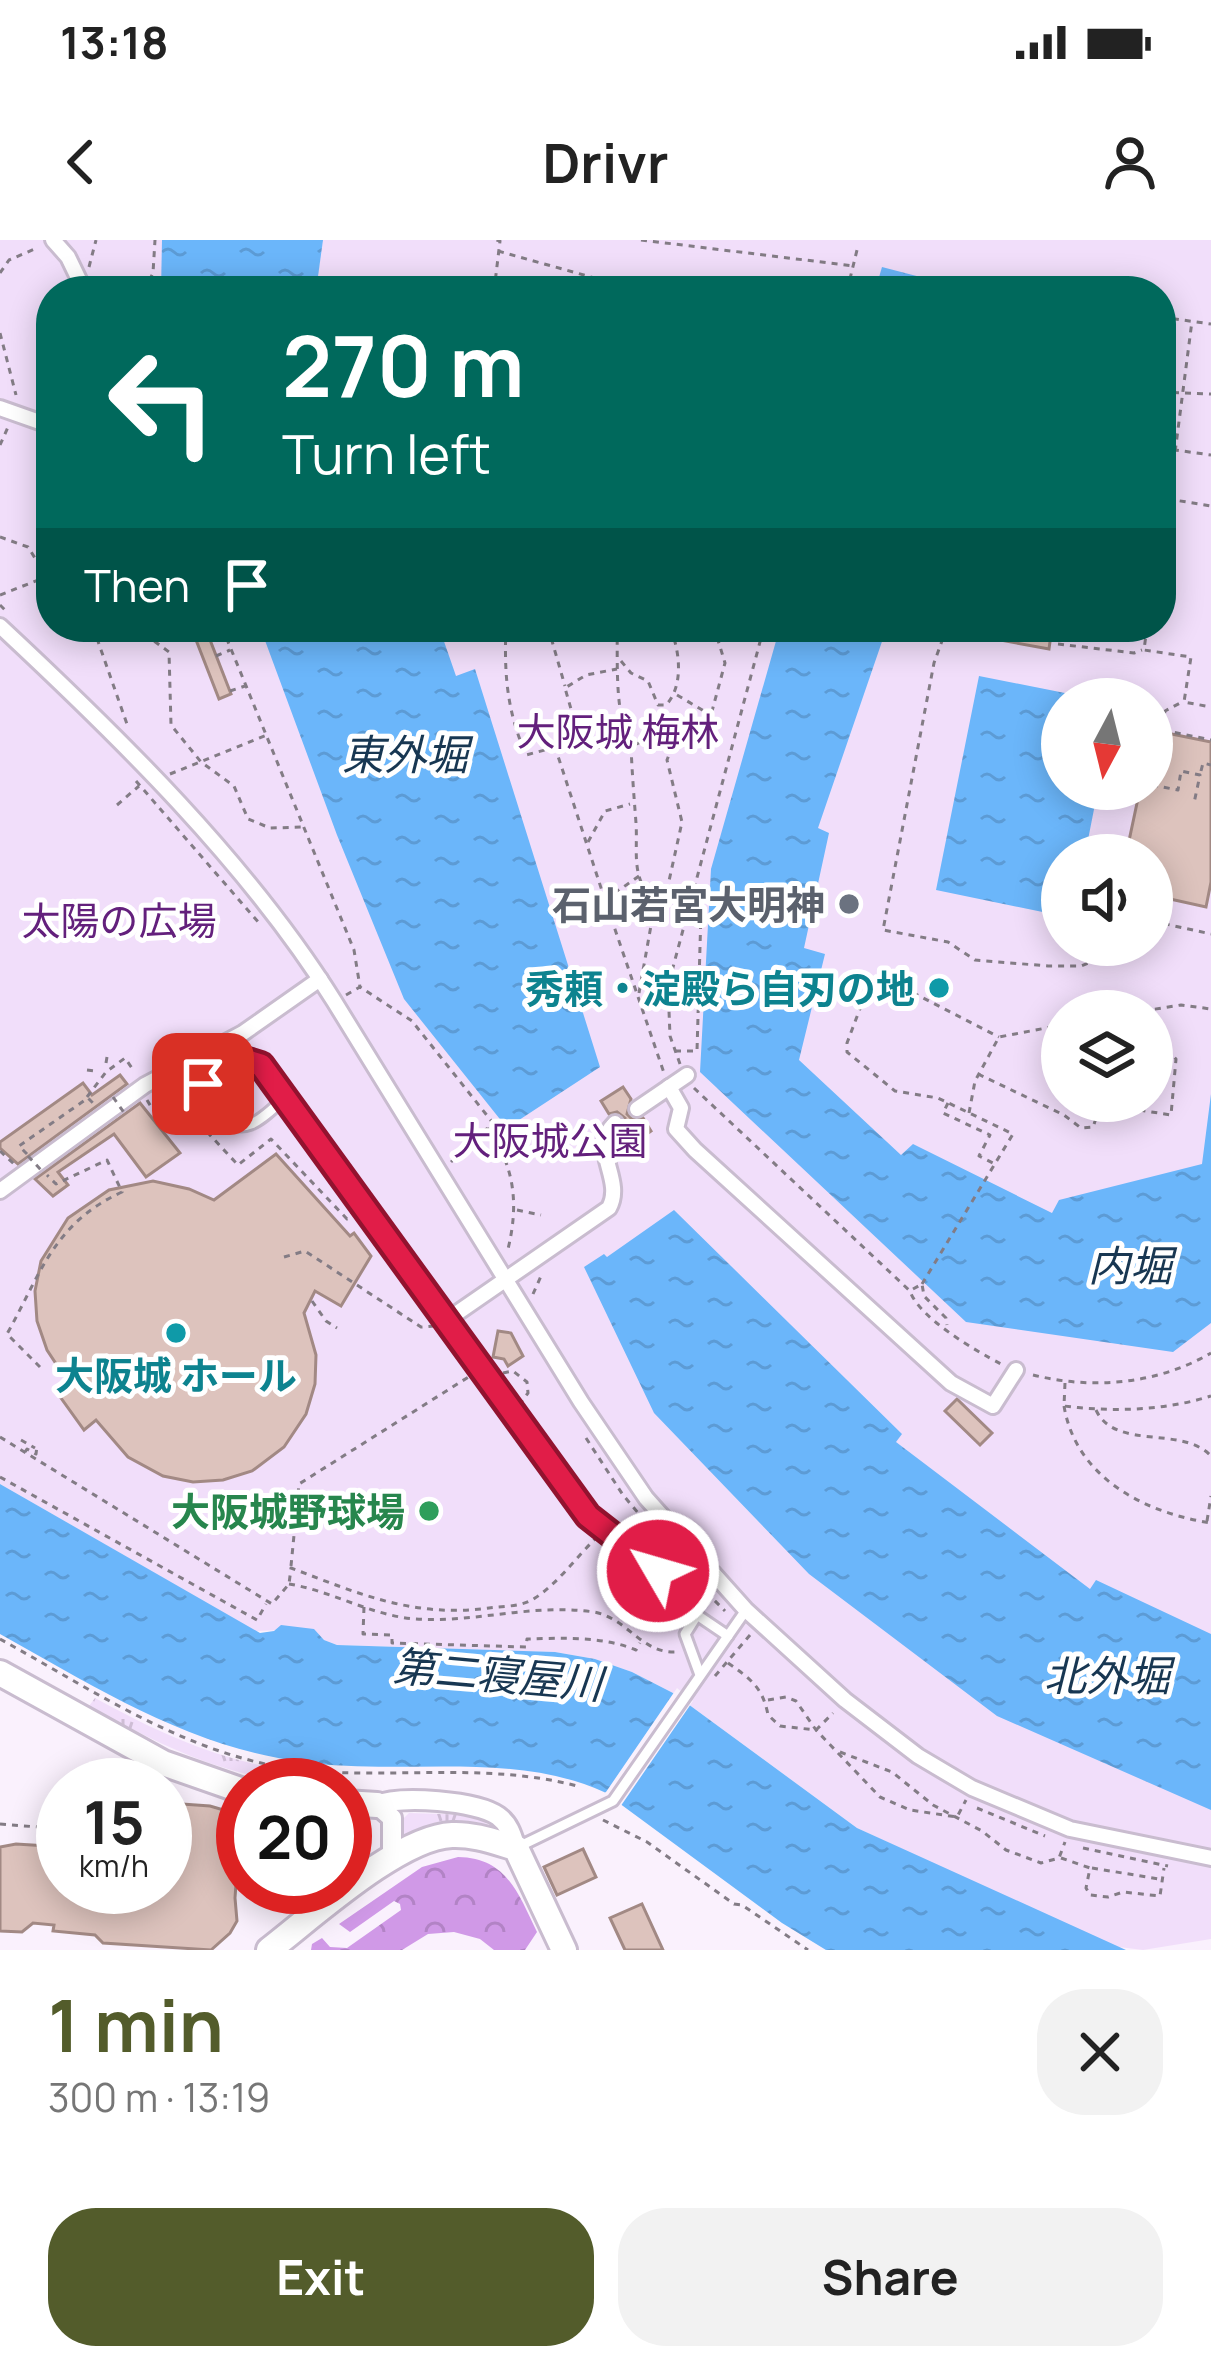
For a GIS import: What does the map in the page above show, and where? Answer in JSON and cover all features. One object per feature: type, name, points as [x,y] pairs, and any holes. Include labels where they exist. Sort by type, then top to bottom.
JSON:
[{"type":"street","points":[[55,241],[77,276]]},
{"type":"street","points":[[7,410],[36,421]]},
{"type":"street","points":[[0,626],[86,706],[146,783],[240,875],[320,979],[512,1277],[580,1402],[646,1498],[741,1616],[969,1795],[1165,1858],[1211,1858]]},
{"type":"street","points":[[0,1191],[151,1082],[244,1033],[320,979]]},
{"type":"street","points":[[637,1108],[687,1076]]},
{"type":"street","points":[[669,1087],[681,1108],[676,1129],[695,1150],[951,1383],[992,1406],[1016,1370]]},
{"type":"street","points":[[447,1320],[613,1202],[615,1187],[603,1145],[615,1123]]},
{"type":"street","points":[[0,1673],[163,1763],[216,1782]]},
{"type":"street","points":[[372,1804],[394,1800],[483,1807],[501,1818],[510,1828],[565,1950]]},
{"type":"street","points":[[377,1804],[392,1818],[392,1857]]},
{"type":"street","points":[[269,1950],[392,1857],[446,1835],[483,1838],[516,1848]]},
{"type":"lane","points":[[286,1097],[252,1125],[238,1128],[224,1121],[207,1101],[203,1084],[216,1070],[241,1059],[261,1065],[286,1097],[588,1516],[658,1571],[697,1615],[728,1636]]},
{"type":"lane","points":[[697,1615],[685,1634],[700,1676]]},
{"type":"lane","points":[[516,1848],[603,1814],[741,1616]]},
{"type":"path","points":[[152,276],[155,240]]},
{"type":"path","points":[[496,240],[496,276]]},
{"type":"path","points":[[641,240],[854,266]]},
{"type":"path","points":[[0,273],[9,260],[55,241]]},
{"type":"path","points":[[853,276],[858,246]]},
{"type":"path","points":[[498,250],[588,276]]},
{"type":"path","points":[[1176,319],[1211,324]]},
{"type":"path","points":[[1176,436],[1192,321]]},
{"type":"path","points":[[0,333],[13,375],[0,445]]},
{"type":"path","points":[[1176,393],[1211,394]]},
{"type":"path","points":[[1176,450],[1211,455]]},
{"type":"path","points":[[1176,501],[1211,506]]},
{"type":"path","points":[[0,536],[28,547],[36,558]]},
{"type":"path","points":[[0,595],[36,581]]},
{"type":"path","points":[[0,605],[16,621]]},
{"type":"path","points":[[98,642],[130,733],[112,712]]},
{"type":"path","points":[[155,642],[169,652],[169,718],[201,762],[230,781],[244,814],[254,823],[281,830],[305,827]]},
{"type":"path","points":[[228,642],[354,950],[360,987],[412,1021],[493,1123],[450,1163]]},
{"type":"path","points":[[505,642],[504,677],[516,734],[526,755],[631,746],[654,737],[698,739],[711,715],[725,663],[719,642]]},
{"type":"path","points":[[552,642],[573,716],[556,750],[669,1087]]},
{"type":"path","points":[[617,642],[626,736],[631,746],[634,860],[655,903],[655,924],[639,993]]},
{"type":"path","points":[[618,658],[631,673],[648,681],[658,705],[666,705],[675,694],[680,660],[675,642]]},
{"type":"path","points":[[760,642],[668,986],[673,1052],[697,1093],[910,1292],[913,1300],[984,1355],[1016,1370],[1066,1381],[1147,1379],[1189,1366],[1211,1353]]},
{"type":"path","points":[[942,642],[883,930],[948,942],[975,960],[1041,965]]},
{"type":"path","points":[[1144,650],[1145,642]]},
{"type":"path","points":[[1058,644],[1191,657],[1184,701]]},
{"type":"path","points":[[216,656],[231,650]]},
{"type":"path","points":[[566,688],[586,675],[618,669]]},
{"type":"path","points":[[230,691],[247,685]]},
{"type":"path","points":[[675,694],[711,715]]},
{"type":"path","points":[[1173,706],[1184,701],[1211,707]]},
{"type":"path","points":[[1173,732],[1211,740]]},
{"type":"path","points":[[117,805],[146,783],[269,734]]},
{"type":"path","points":[[655,903],[667,890],[682,822],[667,760],[674,740]]},
{"type":"path","points":[[1194,803],[1203,764],[1211,765]]},
{"type":"path","points":[[126,770],[146,783],[269,935]]},
{"type":"path","points":[[1173,789],[1178,790],[1181,771],[1200,775]]},
{"type":"path","points":[[587,843],[605,811],[634,804]]},
{"type":"path","points":[[605,900],[640,875]]},
{"type":"path","points":[[673,1052],[697,1051],[701,912],[687,909]]},
{"type":"path","points":[[1173,925],[1211,934]]},
{"type":"path","points":[[946,1327],[946,1318],[924,1296],[922,1284],[1013,1134],[948,1103],[895,1091],[847,1052],[847,1043],[867,990],[890,981],[999,1037],[1041,1029]]},
{"type":"path","points":[[334,1001],[360,987]]},
{"type":"path","points":[[1173,1006],[1211,1009]]},
{"type":"path","points":[[969,1114],[978,1073],[999,1037]]},
{"type":"path","points":[[1173,1056],[1173,1093]]},
{"type":"path","points":[[40,1367],[8,1334],[66,1231],[80,1214],[122,1192],[107,1160],[56,1184],[19,1146],[90,1101],[85,1095],[125,1058],[238,1165],[271,1138],[347,1219],[353,1213]]},
{"type":"path","points":[[97,1064],[106,1072]]},
{"type":"path","points":[[978,1073],[1041,1104]]},
{"type":"path","points":[[111,1094],[125,1114]]},
{"type":"path","points":[[948,1103],[943,1113],[990,1135],[979,1156],[997,1165]]},
{"type":"path","points":[[487,1128],[507,1157],[515,1210],[506,1255],[495,1237]]},
{"type":"path","points":[[0,1151],[16,1165]]},
{"type":"path","points":[[0,1160],[6,1156]]},
{"type":"path","points":[[515,1210],[541,1215]]},
{"type":"path","points":[[284,1257],[305,1250],[421,1327]]},
{"type":"path","points":[[512,1277],[532,1296]]},
{"type":"path","points":[[910,1292],[922,1284]]},
{"type":"path","points":[[312,1301],[326,1321],[338,1328]]},
{"type":"path","points":[[0,1437],[267,1602],[277,1601],[289,1584],[299,1484],[482,1368]]},
{"type":"path","points":[[492,1383],[508,1371],[518,1372],[527,1382],[525,1398],[513,1411]]},
{"type":"path","points":[[1066,1381],[1069,1433],[1079,1452],[1106,1479],[1168,1516],[1209,1523],[1211,1496]]},
{"type":"path","points":[[1064,1406],[1147,1409],[1211,1396]]},
{"type":"path","points":[[1096,1410],[1100,1419],[1116,1428],[1173,1437],[1196,1444],[1211,1456]]},
{"type":"path","points":[[577,1424],[623,1496],[652,1529]]},
{"type":"path","points":[[21,1440],[38,1448],[36,1454],[26,1452]]},
{"type":"path","points":[[0,1477],[257,1620],[267,1602]]},
{"type":"path","points":[[291,1568],[404,1608],[456,1612],[532,1600],[595,1539]]},
{"type":"path","points":[[693,1573],[693,1579],[741,1616],[751,1634]]},
{"type":"path","points":[[289,1584],[416,1619],[572,1610],[612,1617],[641,1641],[662,1652],[677,1652]]},
{"type":"path","points":[[364,1606],[363,1634],[392,1635],[392,1642],[526,1647],[526,1639],[562,1639],[616,1643],[636,1650],[641,1641]]},
{"type":"path","points":[[0,1639],[159,1727],[250,1758]]},
{"type":"path","points":[[728,1663],[755,1682],[767,1700],[768,1715],[780,1726],[816,1730]]},
{"type":"path","points":[[767,1700],[793,1699],[875,1793],[892,1804],[957,1817]]},
{"type":"path","points":[[816,1730],[845,1700]]},
{"type":"path","points":[[840,1752],[892,1772],[933,1805],[1006,1850],[1041,1862],[1060,1858],[1090,1868],[1162,1879]]},
{"type":"path","points":[[372,1772],[532,1777],[577,1786]]},
{"type":"path","points":[[957,1817],[969,1795]]},
{"type":"path","points":[[954,1796],[969,1795],[1047,1837]]},
{"type":"path","points":[[603,1814],[808,1950]]},
{"type":"path","points":[[0,1824],[36,1826]]},
{"type":"path","points":[[1060,1858],[1070,1829]]},
{"type":"path","points":[[1083,1848],[1165,1858],[1186,1868]]},
{"type":"path","points":[[1090,1868],[1090,1895],[1160,1896],[1165,1858]]},
{"type":"green space","name":"大阪城公園","points":[[0,240],[1211,240],[1211,1939],[1143,1950],[1111,1946],[857,1828],[673,1693],[595,1659],[555,1652],[337,1645],[313,1629],[255,1631],[0,1484]]},
{"type":"green space","points":[[95,1698],[154,1728],[233,1758],[216,1758],[216,1765],[207,1762],[89,1706]]},
{"type":"green space","points":[[409,1813],[474,1815],[499,1832],[407,1838],[400,1831]]},
{"type":"green space","points":[[458,1857],[500,1871],[537,1932],[525,1950],[494,1950],[480,1939],[454,1932],[428,1934],[402,1950],[311,1950],[322,1938],[330,1947],[347,1948],[401,1910],[394,1901],[350,1932],[339,1924],[354,1914],[372,1914],[372,1901],[422,1867]]},
{"type":"water","points":[[162,240],[323,240],[318,276],[161,276]]},
{"type":"water","points":[[882,267],[917,276],[879,276]]},
{"type":"water","name":"東外堀","points":[[266,642],[444,642],[456,676],[475,669],[600,1067],[507,1128],[404,999]]},
{"type":"water","name":"内堀","points":[[776,642],[882,642],[818,828],[829,833],[804,948],[825,954],[799,1060],[901,1155],[913,1144],[1052,1213],[1059,1200],[1202,1164],[1211,1094],[1211,1323],[1173,1352],[966,1322],[700,1072],[711,869]]},
{"type":"water","points":[[979,676],[1041,688],[1041,810],[1094,810],[1089,834],[1041,834],[1041,912],[936,890]]},
{"type":"water","name":"北外堀","points":[[674,1210],[902,1434],[896,1442],[1090,1589],[1096,1580],[1211,1634],[1211,1810],[997,1716],[809,1574],[654,1413],[584,1267],[604,1254],[607,1257]]},
{"type":"water","name":"第二寝屋川","points":[[0,1484],[260,1633],[281,1625],[314,1629],[337,1645],[555,1652],[632,1672],[673,1693],[857,1828],[1126,1950],[826,1950],[604,1792],[532,1772],[372,1766],[372,1758],[262,1755],[146,1713],[0,1634]]},
{"type":"pier","points":[[677,1688],[693,1701],[618,1810],[597,1796],[606,1792]]},
{"type":"building","points":[[197,642],[211,642],[231,694],[219,699]]},
{"type":"building","points":[[1011,642],[1050,642],[1049,649]]},
{"type":"building","points":[[1173,734],[1211,742],[1211,882],[1206,907],[1173,900],[1173,834],[1130,834],[1136,810],[1173,810]]},
{"type":"building","points":[[120,1075],[127,1084],[18,1164],[0,1148],[0,1142],[83,1083],[92,1095]]},
{"type":"building","points":[[623,1087],[631,1099],[627,1114],[633,1120],[643,1118],[651,1131],[631,1145],[622,1132],[625,1118],[617,1112],[609,1114],[601,1101]]},
{"type":"building","points":[[140,1103],[180,1153],[146,1177],[114,1134],[58,1172],[68,1185],[53,1196],[35,1179]]},
{"type":"building","name":"大阪城 ホール","points":[[276,1154],[371,1256],[341,1306],[315,1291],[304,1313],[316,1355],[315,1384],[306,1414],[284,1447],[252,1471],[223,1480],[193,1482],[163,1476],[128,1457],[96,1420],[84,1430],[56,1391],[68,1382],[47,1350],[37,1321],[35,1291],[41,1261],[68,1218],[109,1190],[153,1181],[214,1200]]},
{"type":"building","points":[[498,1331],[511,1333],[523,1356],[508,1366],[504,1359],[493,1357]]},
{"type":"building","points":[[957,1399],[992,1433],[980,1445],[945,1411]]},
{"type":"building","points":[[192,1805],[216,1808],[216,1914],[236,1914],[237,1921],[211,1950],[103,1943],[95,1935],[53,1931],[54,1925],[33,1923],[22,1932],[0,1931],[0,1847],[36,1845],[36,1914],[192,1914]]},
{"type":"building","points":[[583,1849],[596,1877],[557,1895],[544,1867]]},
{"type":"building","points":[[642,1904],[663,1950],[625,1950],[610,1918]]},
{"type":"place","name":"石山若宮大明神","points":[[849,904]]},
{"type":"place","name":"秀頼・淀殿ら自刃の地","points":[[939,988]]},
{"type":"place","name":"大阪城 ホール","points":[[176,1333]]},
{"type":"place","name":"大阪城野球場","points":[[429,1511]]},
{"type":"route","points":[[203,1084],[216,1070],[241,1059],[261,1065],[588,1516],[658,1571]]},
{"type":"park label","name":"大阪城 梅林","points":[[618,731]]},
{"type":"park label","name":"太陽の広場","points":[[119,920]]}]
